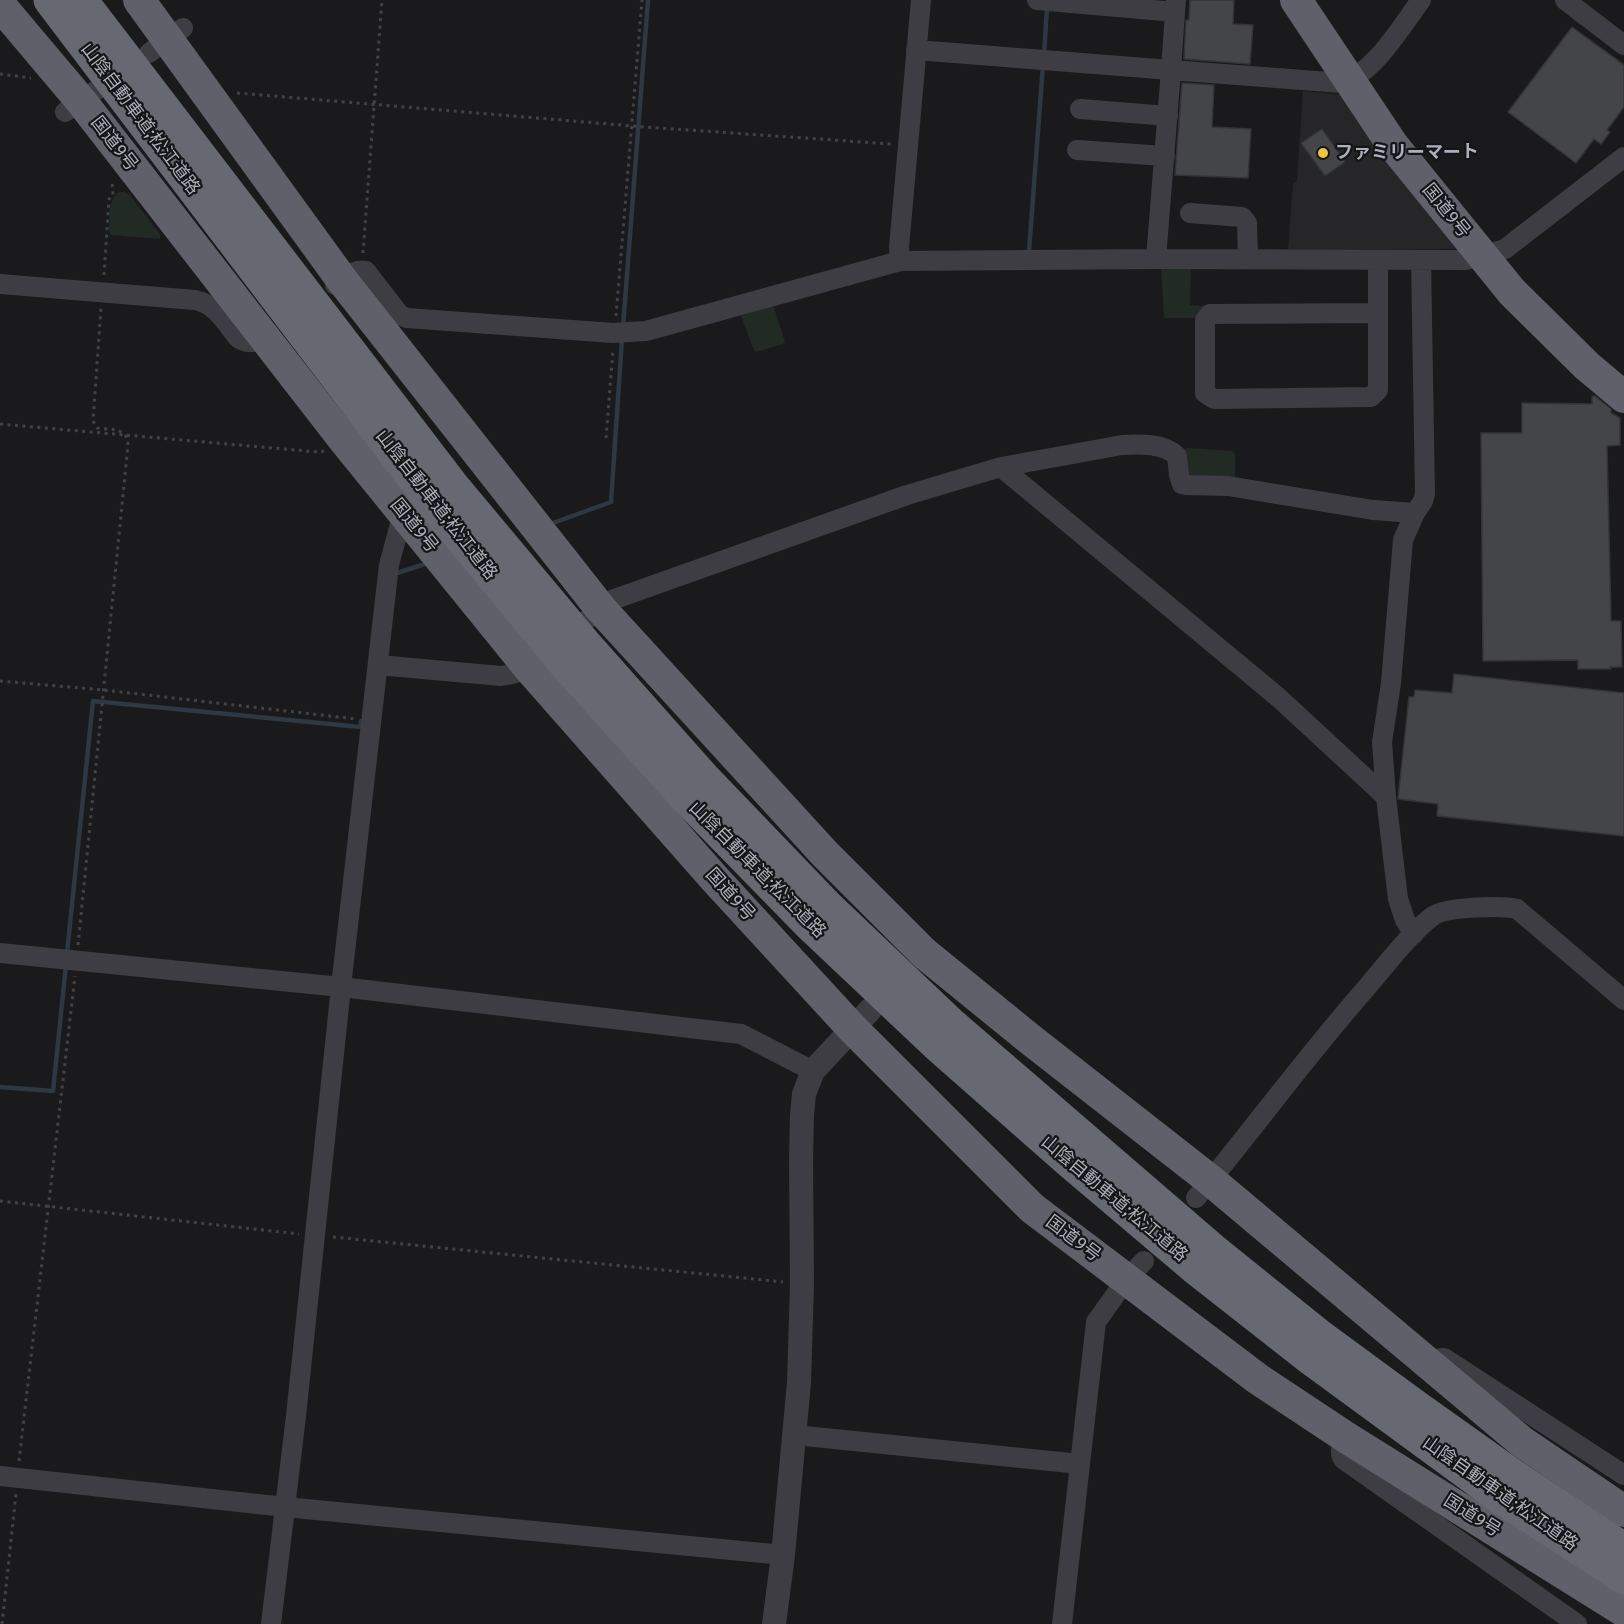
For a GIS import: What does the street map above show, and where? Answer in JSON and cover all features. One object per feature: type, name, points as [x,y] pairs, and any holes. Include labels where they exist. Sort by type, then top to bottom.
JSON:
[{"type":"highway","points":[[34,0],[135,113]]},
{"type":"highway","name":"山陰自動車道;松江道路","points":[[50,0],[436,508],[565,664],[685,797],[809,924],[945,1052],[1195,1268],[1311,1359],[1488,1489],[1624,1578]]},
{"type":"highway","name":"山陰自動車道;松江道路","points":[[81,0],[453,486],[586,645],[704,778],[827,906],[950,1023],[1212,1249],[1320,1336],[1414,1405],[1508,1472],[1624,1549]]},
{"type":"highway","points":[[95,0],[186,125],[229,194]]},
{"type":"highway","points":[[139,0],[166,41],[346,278],[592,615],[825,854],[917,960],[1031,1040],[1203,1189],[1424,1360],[1522,1442],[1624,1511]]},
{"type":"highway","name":"国道9号","points":[[1296,0],[1392,144],[1481,255],[1512,292],[1587,366],[1624,397]]},
{"type":"highway","name":"国道9号","points":[[0,5],[81,101],[267,335],[403,513],[714,878],[861,1019],[1032,1208],[1135,1270],[1258,1379],[1347,1438],[1624,1611]]},
{"type":"street","points":[[900,261],[899,247],[921,0]]},
{"type":"street","points":[[1037,0],[1176,6],[1156,259]]},
{"type":"street","points":[[916,50],[1342,83],[1350,81],[1372,65],[1421,0]]},
{"type":"street","points":[[1565,0],[1624,45]]},
{"type":"street","points":[[1080,109],[1168,116]]},
{"type":"street","points":[[1077,150],[1165,156]]},
{"type":"street","points":[[346,278],[366,271],[400,315],[407,318],[615,333],[646,331],[900,261],[1466,260],[1505,249],[1624,157]]},
{"type":"street","points":[[1190,213],[1242,217],[1247,223],[1248,259]]},
{"type":"street","points":[[1377,260],[1378,313],[1378,390],[1371,397],[1214,399],[1205,393],[1205,320],[1210,314],[1378,313]]},
{"type":"street","points":[[1414,934],[1405,921],[1398,899],[1382,742],[1391,683],[1404,540],[1425,494],[1421,260]]},
{"type":"street","points":[[0,284],[202,301],[217,312],[243,341],[256,342],[267,335]]},
{"type":"street","points":[[592,615],[612,600],[908,495],[1000,467],[1122,445],[1142,444],[1171,449],[1178,459],[1180,480],[1185,486],[1228,486],[1373,510],[1415,513]]},
{"type":"street","points":[[1000,467],[1279,698],[1386,797]]},
{"type":"street","points":[[271,1624],[389,565],[403,513]]},
{"type":"street","points":[[378,664],[501,675],[514,675],[533,665]]},
{"type":"street","points":[[1203,1189],[1343,1015],[1434,914],[1451,910],[1508,906],[1517,909],[1624,1000]]},
{"type":"street","points":[[0,953],[341,987],[741,1034],[813,1071]]},
{"type":"street","points":[[774,1624],[795,1434],[801,1344],[804,1094],[813,1071],[861,1019]]},
{"type":"street","points":[[1062,1624],[1095,1322],[1135,1270]]},
{"type":"street","points":[[1424,1360],[1444,1358],[1624,1475]]},
{"type":"street","points":[[795,1434],[1080,1464]]},
{"type":"street","points":[[1347,1438],[1341,1448],[1340,1455],[1343,1458],[1577,1624]]},
{"type":"street","points":[[9,1477],[285,1507],[783,1555]]},
{"type":"path","points":[[346,278],[374,104],[382,0]]},
{"type":"path","points":[[606,438],[642,0]]},
{"type":"path","points":[[0,74],[37,80]]},
{"type":"path","points":[[232,92],[645,127],[908,146]]},
{"type":"path","points":[[2,1624],[9,1477],[48,1207],[69,960],[104,696],[128,446],[125,433],[97,428],[93,421],[109,199],[113,195],[110,172]]},
{"type":"path","points":[[0,424],[298,450]]},
{"type":"path","points":[[0,681],[104,690],[358,719]]},
{"type":"path","points":[[0,1202],[315,1236],[802,1283]]},
{"type":"shaded area","points":[[1303,91],[1345,95],[1457,249],[1288,250],[1293,183],[1297,181]]},
{"type":"shaded area","points":[[119,192],[129,194],[160,234],[160,239],[111,235],[109,215],[113,200]]},
{"type":"shaded area","points":[[1161,268],[1191,269],[1190,305],[1204,306],[1196,318],[1164,318]]},
{"type":"shaded area","points":[[773,305],[785,342],[756,352],[741,316]]},
{"type":"shaded area","points":[[1185,449],[1232,451],[1235,454],[1235,481],[1184,476]]},
{"type":"building","points":[[1190,0],[1234,0],[1233,24],[1253,25],[1250,64],[1184,59],[1186,20],[1189,20]]},
{"type":"building","points":[[1572,27],[1624,65],[1624,107],[1607,130],[1610,132],[1601,144],[1594,139],[1576,163],[1508,112]]},
{"type":"building","points":[[1182,83],[1214,85],[1212,127],[1251,129],[1248,178],[1175,175]]},
{"type":"building","name":"ファミリーマート","points":[[1322,129],[1345,162],[1325,176],[1301,143]]},
{"type":"building","points":[[1592,396],[1595,396],[1611,409],[1611,413],[1620,418],[1620,445],[1607,446],[1611,621],[1621,621],[1622,667],[1578,669],[1578,660],[1483,661],[1481,433],[1522,433],[1522,403],[1592,404]]},
{"type":"building","points":[[1454,674],[1624,693],[1624,836],[1437,816],[1438,804],[1398,799],[1409,697],[1414,697],[1415,690],[1452,693]]},
{"type":"waterway","points":[[623,327],[648,0]]},
{"type":"waterway","points":[[1044,55],[1047,7]]},
{"type":"waterway","points":[[1029,251],[1043,65]]},
{"type":"waterway","points":[[550,524],[611,502],[622,339]]},
{"type":"waterway","points":[[394,574],[425,564]]},
{"type":"waterway","points":[[67,953],[93,701],[361,727],[361,721]]},
{"type":"waterway","points":[[0,1087],[53,1091],[66,965]]},
{"type":"place","name":"ファミリーマート","points":[[1323,153]]}]
